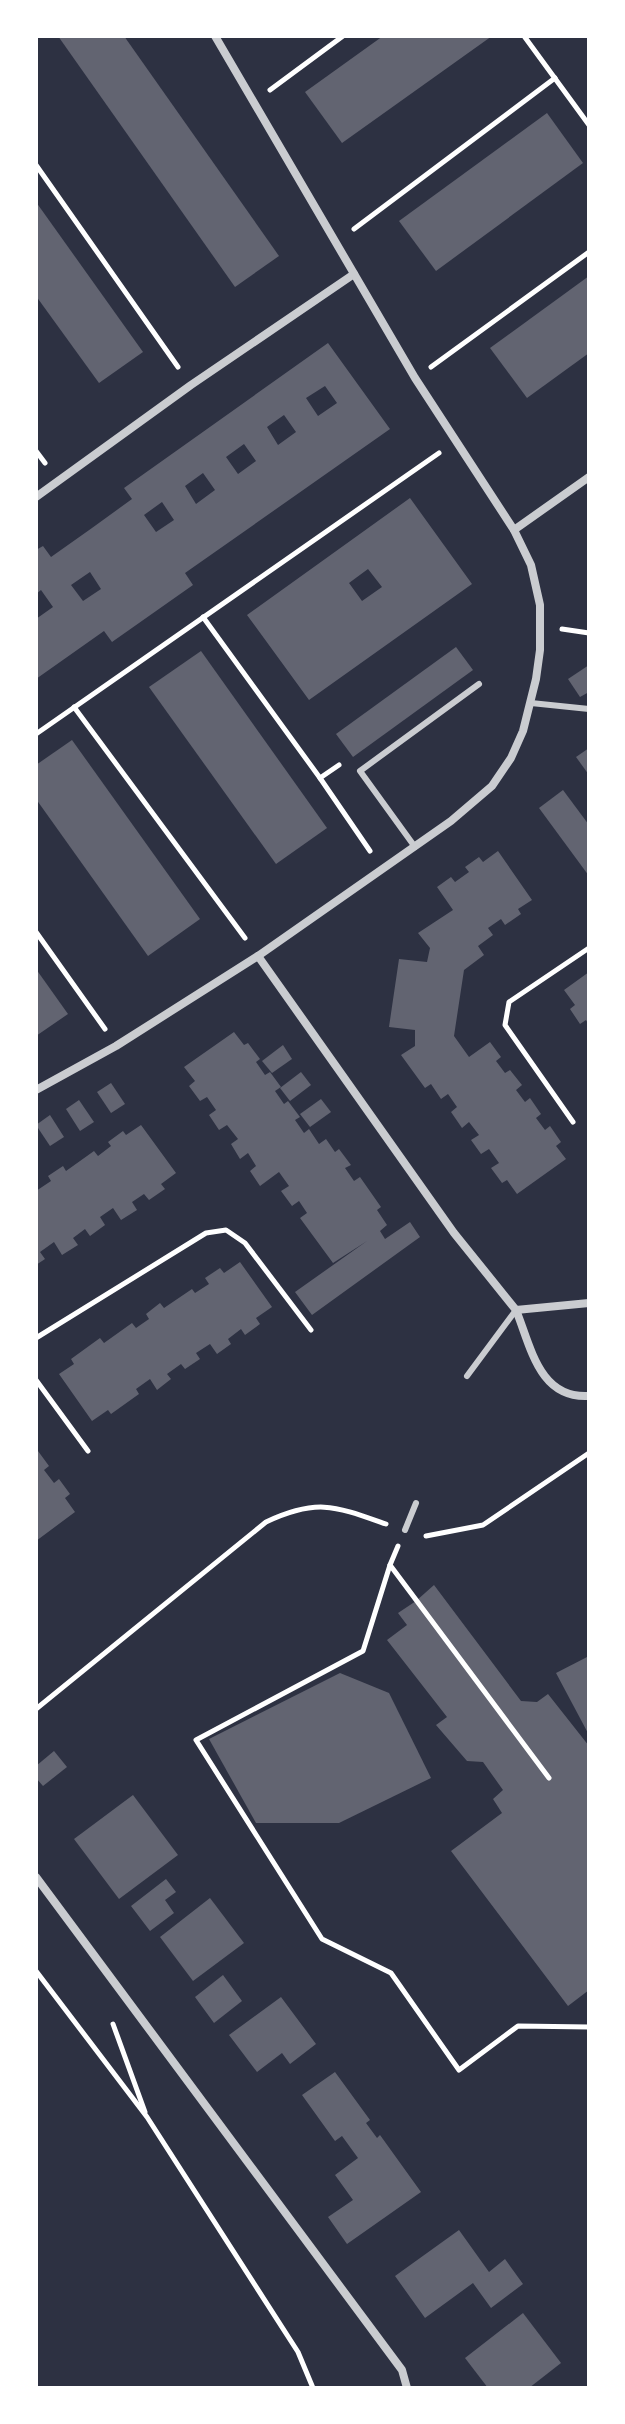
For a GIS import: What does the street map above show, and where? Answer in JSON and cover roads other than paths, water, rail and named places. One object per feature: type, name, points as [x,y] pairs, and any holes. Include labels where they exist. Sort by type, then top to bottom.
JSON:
[{"type":"street","points":[[36,1090],[116,1046],[258,956],[451,821],[492,786],[511,758],[531,703],[540,650],[540,605],[531,565],[514,530],[415,378],[216,37]]},
{"type":"street","points":[[36,497],[191,385],[354,274]]},
{"type":"street","points":[[514,530],[589,477]]},
{"type":"street","points":[[258,956],[454,1233],[516,1310],[540,1371],[549,1383],[570,1395],[589,1396]]},
{"type":"street","points":[[516,1310],[589,1303]]},
{"type":"street","points":[[36,1877],[402,2370],[407,2388]]},
{"type":"lane","points":[[415,847],[360,771],[479,684]]},
{"type":"lane","points":[[531,703],[589,709]]},
{"type":"lane","points":[[467,1376],[516,1310]]},
{"type":"lane","points":[[405,1530],[416,1503]]}]
